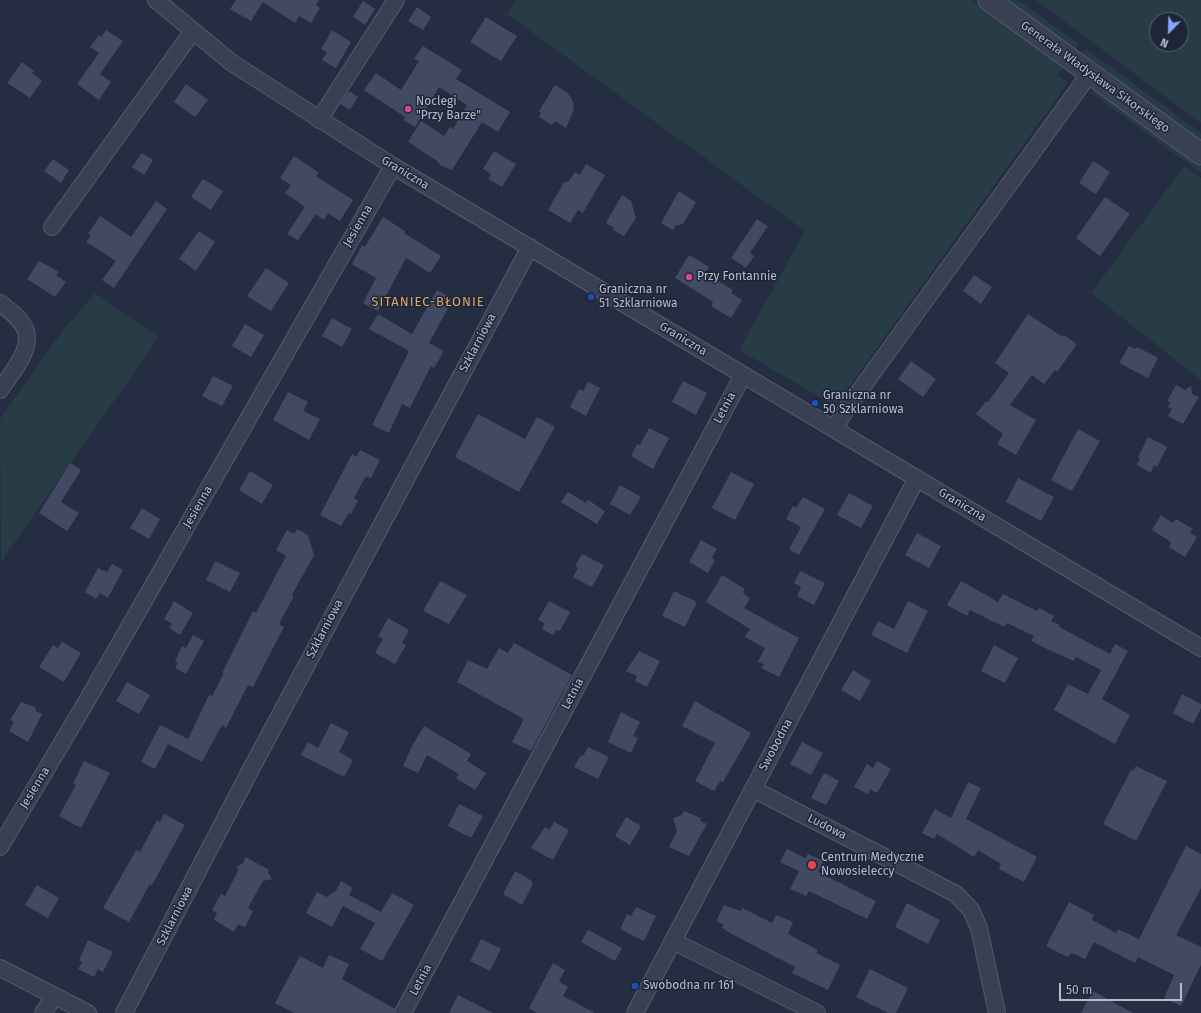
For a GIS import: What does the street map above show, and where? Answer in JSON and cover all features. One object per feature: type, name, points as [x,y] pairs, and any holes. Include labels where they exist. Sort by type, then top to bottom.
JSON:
[{"type":"street","name":"Graniczna","points":[[156,0],[232,63],[393,166],[1201,648]]},
{"type":"street","points":[[319,120],[396,0]]},
{"type":"street","name":"Generała Władysława Sikorskiego","points":[[989,0],[1201,154]]},
{"type":"street","points":[[52,227],[193,31]]},
{"type":"street","points":[[834,429],[851,402],[1090,73]]},
{"type":"street","name":"Jesienna","points":[[0,847],[85,704],[393,166]]},
{"type":"street","name":"Szklarniowa","points":[[124,1013],[254,764],[530,247]]},
{"type":"street","points":[[0,303],[16,316],[26,330],[26,343],[21,358],[0,390]]},
{"type":"street","name":"Letnia","points":[[403,1013],[743,375]]},
{"type":"street","name":"Swobodna","points":[[635,1013],[917,478]]},
{"type":"street","name":"Ludowa","points":[[753,789],[956,894],[971,910],[979,928],[997,1013]]},
{"type":"street","points":[[673,941],[817,1013]]},
{"type":"street","points":[[0,968],[88,1013]]},
{"type":"street","points":[[43,1013],[55,996]]},
{"type":"shaded area","points":[[516,0],[972,0],[1063,67],[1058,75],[1068,83],[835,406],[739,350],[805,231],[507,14]]},
{"type":"shaded area","points":[[1008,0],[1018,0],[1079,44],[1076,49]]},
{"type":"shaded area","points":[[1036,0],[1201,0],[1201,123]]},
{"type":"shaded area","points":[[1086,49],[1201,133],[1201,141],[1082,54]]},
{"type":"shaded area","points":[[1089,91],[1097,91],[1201,167],[1201,173]]},
{"type":"shaded area","points":[[1184,166],[1201,178],[1201,380],[1091,293]]},
{"type":"shaded area","points":[[95,293],[159,337],[1,562],[0,419],[63,330]]},
{"type":"building","points":[[236,0],[319,0],[316,5],[320,8],[311,23],[299,16],[295,23],[263,2],[251,21],[230,9]]},
{"type":"building","points":[[363,1],[375,9],[365,25],[353,17]]},
{"type":"building","points":[[417,7],[431,17],[423,30],[408,21]]},
{"type":"building","points":[[486,17],[517,36],[501,61],[470,42]]},
{"type":"building","points":[[106,30],[123,41],[100,74],[111,82],[99,100],[77,84],[99,53],[90,47],[99,35],[101,37]]},
{"type":"building","points":[[332,30],[351,42],[336,68],[322,60],[327,52],[321,49]]},
{"type":"building","points":[[423,46],[462,70],[456,79],[510,112],[498,132],[482,122],[452,170],[440,165],[437,161],[408,142],[421,121],[444,136],[450,127],[453,129],[467,105],[439,87],[415,127],[403,120],[405,117],[364,90],[376,73],[401,90],[419,61],[414,59]]},
{"type":"building","points":[[22,62],[34,71],[32,73],[42,81],[30,98],[7,83]]},
{"type":"building","points":[[186,84],[208,100],[195,117],[174,102]]},
{"type":"building","points":[[555,85],[568,93],[573,102],[574,109],[566,128],[555,121],[552,125],[539,117],[541,113],[539,111]]},
{"type":"building","points":[[349,91],[358,97],[350,110],[340,104]]},
{"type":"building","points":[[494,151],[516,164],[502,187],[488,179],[491,174],[483,169]]},
{"type":"building","points":[[142,153],[153,160],[144,175],[132,167]]},
{"type":"building","points":[[294,156],[319,173],[316,176],[353,200],[340,221],[328,213],[324,220],[316,214],[298,240],[287,234],[305,207],[285,193],[291,185],[280,178]]},
{"type":"building","points":[[53,159],[69,170],[61,183],[44,171]]},
{"type":"building","points":[[1093,161],[1110,172],[1096,194],[1079,183]]},
{"type":"building","points":[[586,164],[605,175],[583,213],[578,210],[570,223],[548,210],[564,182],[569,181],[575,172],[580,175]]},
{"type":"building","points":[[203,179],[223,191],[211,210],[191,197]]},
{"type":"building","points":[[679,191],[696,202],[683,224],[675,226],[673,230],[661,223]]},
{"type":"building","points":[[622,195],[631,201],[636,218],[624,236],[613,230],[614,228],[606,223]]},
{"type":"building","points":[[1105,197],[1130,214],[1100,256],[1076,238]]},
{"type":"building","points":[[156,201],[167,209],[114,288],[102,280],[116,261],[86,242],[91,235],[88,234],[100,216],[131,237]]},
{"type":"building","points":[[383,217],[405,231],[404,233],[441,256],[430,273],[406,258],[378,311],[363,303],[376,278],[352,264],[362,245],[365,247]]},
{"type":"building","points":[[757,219],[768,226],[750,253],[754,256],[746,268],[731,258]]},
{"type":"building","points":[[199,231],[215,242],[196,271],[179,259]]},
{"type":"building","points":[[689,255],[709,267],[705,273],[733,290],[731,293],[742,300],[731,318],[711,306],[713,302],[675,278]]},
{"type":"building","points":[[39,261],[59,272],[56,275],[66,282],[55,297],[27,279]]},
{"type":"building","points":[[266,268],[289,283],[271,311],[247,296]]},
{"type":"building","points":[[974,275],[992,287],[981,304],[963,291]]},
{"type":"building","points":[[437,290],[453,299],[429,343],[444,351],[434,368],[431,366],[410,408],[402,404],[389,433],[372,425],[409,351],[369,329],[378,314],[412,334]]},
{"type":"building","points":[[1028,314],[1063,337],[1064,335],[1077,344],[1057,372],[1055,370],[1044,384],[1032,375],[1010,405],[1036,420],[1016,455],[997,444],[1003,434],[976,414],[986,401],[988,402],[1009,373],[995,363]]},
{"type":"building","points":[[332,318],[352,329],[342,347],[322,336]]},
{"type":"building","points":[[245,324],[264,335],[251,357],[232,346]]},
{"type":"building","points":[[1129,346],[1135,349],[1137,347],[1158,358],[1148,378],[1119,363]]},
{"type":"building","points":[[911,361],[936,379],[923,397],[898,379]]},
{"type":"building","points":[[213,376],[233,386],[222,406],[202,396]]},
{"type":"building","points":[[683,381],[707,393],[696,415],[672,402]]},
{"type":"building","points":[[588,382],[600,388],[586,416],[570,407],[579,389],[583,391]]},
{"type":"building","points":[[1176,385],[1185,390],[1191,386],[1192,394],[1199,397],[1183,424],[1168,416],[1172,409],[1168,407],[1170,402],[1167,401]]},
{"type":"building","points":[[288,392],[308,402],[303,411],[320,419],[309,440],[273,420]]},
{"type":"building","points":[[478,414],[525,439],[537,417],[555,427],[519,492],[455,457]]},
{"type":"building","points":[[649,428],[669,438],[653,469],[631,456],[637,444],[640,445]]},
{"type":"building","points":[[1078,429],[1100,441],[1072,491],[1051,480]]},
{"type":"building","points":[[1148,437],[1167,447],[1157,467],[1154,465],[1151,473],[1137,465],[1140,458],[1138,457]]},
{"type":"building","points":[[360,450],[380,460],[371,478],[366,476],[354,498],[358,501],[351,514],[349,513],[341,526],[320,515],[352,454],[356,457]]},
{"type":"building","points":[[70,463],[81,470],[61,502],[79,513],[67,531],[39,513]]},
{"type":"building","points":[[250,471],[273,485],[262,504],[239,490]]},
{"type":"building","points":[[731,472],[754,484],[735,520],[712,508]]},
{"type":"building","points":[[1018,478],[1054,497],[1041,521],[1006,502]]},
{"type":"building","points":[[620,485],[641,497],[630,515],[610,504]]},
{"type":"building","points":[[568,492],[586,503],[588,500],[605,511],[597,524],[561,502]]},
{"type":"building","points":[[849,493],[873,506],[861,528],[837,515]]},
{"type":"building","points":[[803,497],[825,509],[799,555],[789,549],[801,527],[786,519],[793,506],[796,508]]},
{"type":"building","points":[[142,508],[160,519],[149,539],[130,528]]},
{"type":"building","points":[[1161,515],[1173,523],[1176,519],[1193,529],[1190,533],[1197,537],[1185,557],[1169,547],[1171,542],[1152,530]]},
{"type":"building","points":[[297,529],[308,535],[314,555],[292,595],[294,596],[279,624],[284,627],[253,687],[248,685],[226,728],[222,725],[202,762],[168,744],[155,769],[141,762],[160,725],[188,739],[209,695],[212,696],[224,673],[222,673],[253,611],[256,613],[286,556],[276,550],[287,530],[294,534]]},
{"type":"building","points":[[917,533],[941,546],[929,568],[905,555]]},
{"type":"building","points":[[701,540],[717,549],[712,558],[715,560],[708,573],[689,562]]},
{"type":"building","points":[[582,554],[604,565],[592,587],[573,577],[578,568],[575,566]]},
{"type":"building","points":[[215,561],[240,573],[230,592],[206,580]]},
{"type":"building","points":[[112,564],[123,570],[108,598],[100,593],[96,599],[85,592],[98,568],[107,572]]},
{"type":"building","points":[[800,571],[825,583],[814,605],[797,596],[801,587],[794,583]]},
{"type":"building","points":[[722,575],[745,589],[743,593],[750,598],[744,608],[799,638],[779,677],[761,668],[764,664],[758,662],[765,648],[745,637],[750,629],[706,602]]},
{"type":"building","points":[[440,581],[467,595],[449,624],[423,611]]},
{"type":"building","points":[[961,581],[998,602],[1003,594],[1037,611],[1039,608],[1054,616],[1051,621],[1060,625],[1059,627],[1110,654],[1115,644],[1128,651],[1102,699],[1130,715],[1115,744],[1054,710],[1068,684],[1088,694],[1101,670],[1076,657],[1074,661],[1031,641],[1034,636],[1007,623],[1004,627],[970,610],[967,616],[947,605]]},
{"type":"building","points":[[674,591],[697,602],[685,627],[662,616]]},
{"type":"building","points":[[174,601],[193,613],[180,635],[169,628],[172,624],[164,619]]},
{"type":"building","points":[[549,601],[570,612],[560,631],[556,630],[553,635],[542,629],[545,623],[538,620]]},
{"type":"building","points":[[908,601],[928,611],[907,653],[871,635],[878,621],[894,629]]},
{"type":"building","points":[[388,618],[409,630],[402,643],[406,645],[395,664],[375,653],[383,639],[378,636]]},
{"type":"building","points":[[193,635],[204,641],[186,674],[175,668],[178,663],[175,661],[182,646],[186,648]]},
{"type":"building","points":[[62,642],[81,653],[64,682],[39,667],[53,645],[58,648]]},
{"type":"building","points":[[514,643],[572,675],[531,751],[512,742],[524,719],[457,682],[468,660],[487,669],[499,648],[508,653]]},
{"type":"building","points":[[994,645],[1018,658],[1005,683],[981,671]]},
{"type":"building","points":[[639,651],[660,661],[647,687],[635,681],[637,676],[626,671]]},
{"type":"building","points":[[853,670],[871,681],[860,701],[841,690]]},
{"type":"building","points":[[127,682],[150,695],[139,714],[116,701]]},
{"type":"building","points":[[1182,694],[1201,704],[1201,708],[1193,724],[1173,713]]},
{"type":"building","points":[[695,701],[751,733],[723,782],[720,781],[714,791],[695,781],[715,743],[682,726]]},
{"type":"building","points":[[21,702],[35,707],[36,711],[42,714],[28,742],[9,731],[14,722],[10,720]]},
{"type":"building","points":[[621,712],[640,722],[633,736],[638,738],[631,753],[608,742]]},
{"type":"building","points":[[331,723],[349,732],[339,752],[353,760],[344,777],[301,755],[308,742],[318,748]]},
{"type":"building","points":[[424,726],[471,754],[467,761],[486,773],[475,790],[456,778],[459,774],[427,755],[418,773],[403,766],[412,746]]},
{"type":"building","points":[[802,742],[823,753],[811,775],[790,764]]},
{"type":"building","points":[[588,747],[609,757],[598,779],[574,767]]},
{"type":"building","points":[[84,761],[110,773],[81,828],[59,816],[76,785],[73,784]]},
{"type":"building","points":[[877,761],[891,769],[877,793],[870,789],[868,794],[854,787],[867,764],[873,768]]},
{"type":"building","points":[[1136,766],[1167,781],[1136,841],[1103,824],[1131,770],[1133,771]]},
{"type":"building","points":[[824,773],[839,781],[826,805],[811,798]]},
{"type":"building","points":[[968,782],[981,788],[966,819],[1037,857],[1024,882],[999,869],[1001,864],[978,850],[974,857],[937,834],[934,839],[922,833],[935,809],[951,818]]},
{"type":"building","points":[[459,804],[483,816],[471,838],[448,826]]},
{"type":"building","points":[[684,811],[701,818],[700,821],[707,824],[689,856],[669,847],[677,831],[673,818],[682,815]]},
{"type":"building","points":[[164,814],[185,825],[152,885],[150,884],[129,922],[103,908],[136,850],[140,852],[157,820],[160,822]]},
{"type":"building","points":[[626,817],[641,826],[630,845],[615,836]]},
{"type":"building","points":[[554,822],[569,830],[553,860],[531,848],[545,827],[549,830]]},
{"type":"building","points":[[1186,846],[1201,854],[1201,888],[1176,935],[1201,947],[1201,965],[1181,1006],[1164,998],[1174,975],[1138,957],[1135,963],[1094,942],[1085,959],[1072,953],[1067,957],[1046,946],[1069,902],[1094,915],[1092,920],[1116,933],[1118,929],[1139,939]]},
{"type":"building","points":[[787,849],[805,858],[808,854],[824,861],[818,872],[876,901],[867,919],[809,891],[806,896],[790,889],[799,871],[780,862]]},
{"type":"building","points":[[246,857],[269,870],[268,872],[272,879],[263,881],[248,908],[253,911],[245,927],[238,924],[234,932],[214,920],[217,913],[212,910],[221,894],[225,896],[238,871],[237,866],[242,864]]},
{"type":"building","points":[[515,871],[532,881],[532,886],[522,905],[503,894]]},
{"type":"building","points":[[341,881],[353,888],[349,895],[381,912],[392,893],[414,905],[382,961],[360,949],[375,923],[343,906],[332,927],[306,913],[317,892],[327,897],[336,891]]},
{"type":"building","points":[[37,885],[59,898],[48,918],[25,905]]},
{"type":"building","points":[[907,903],[940,920],[928,944],[895,927]]},
{"type":"building","points":[[724,905],[741,911],[742,908],[772,923],[776,915],[793,922],[788,934],[818,950],[816,953],[840,965],[828,990],[792,973],[795,967],[722,928],[724,925],[716,921]]},
{"type":"building","points":[[636,907],[656,916],[644,941],[620,929],[627,914],[631,916]]},
{"type":"building","points":[[588,930],[622,948],[615,961],[581,942]]},
{"type":"building","points":[[481,939],[501,949],[490,971],[470,961]]},
{"type":"building","points":[[88,940],[113,952],[103,972],[98,969],[94,977],[78,969],[82,962],[79,960]]},
{"type":"building","points":[[329,955],[349,964],[342,979],[395,1009],[394,1013],[294,1013],[275,1003],[300,956],[323,968]]},
{"type":"building","points":[[553,963],[565,970],[559,981],[568,987],[563,996],[595,1013],[537,1013],[529,1008]]},
{"type":"building","points":[[870,969],[908,988],[896,1013],[888,1013],[856,997]]},
{"type":"building","points":[[1093,991],[1133,1013],[1081,1013]]},
{"type":"building","points":[[458,995],[493,1013],[449,1013]]},
{"type":"place","name":"Noclegi \"Przy Barze\"","points":[[408,109]]},
{"type":"place","name":"Przy Fontannie","points":[[689,277]]},
{"type":"place","name":"Graniczna nr 51 Szklarniowa","points":[[591,297]]},
{"type":"place","name":"Graniczna nr 50 Szklarniowa","points":[[815,403]]},
{"type":"place","name":"Centrum Medyczne Nowosieleccy","points":[[812,865]]},
{"type":"place","name":"Swobodna nr 161","points":[[635,986]]},
{"type":"district","name":"SITANIEC-BŁONIE","points":[[428,302]]}]
